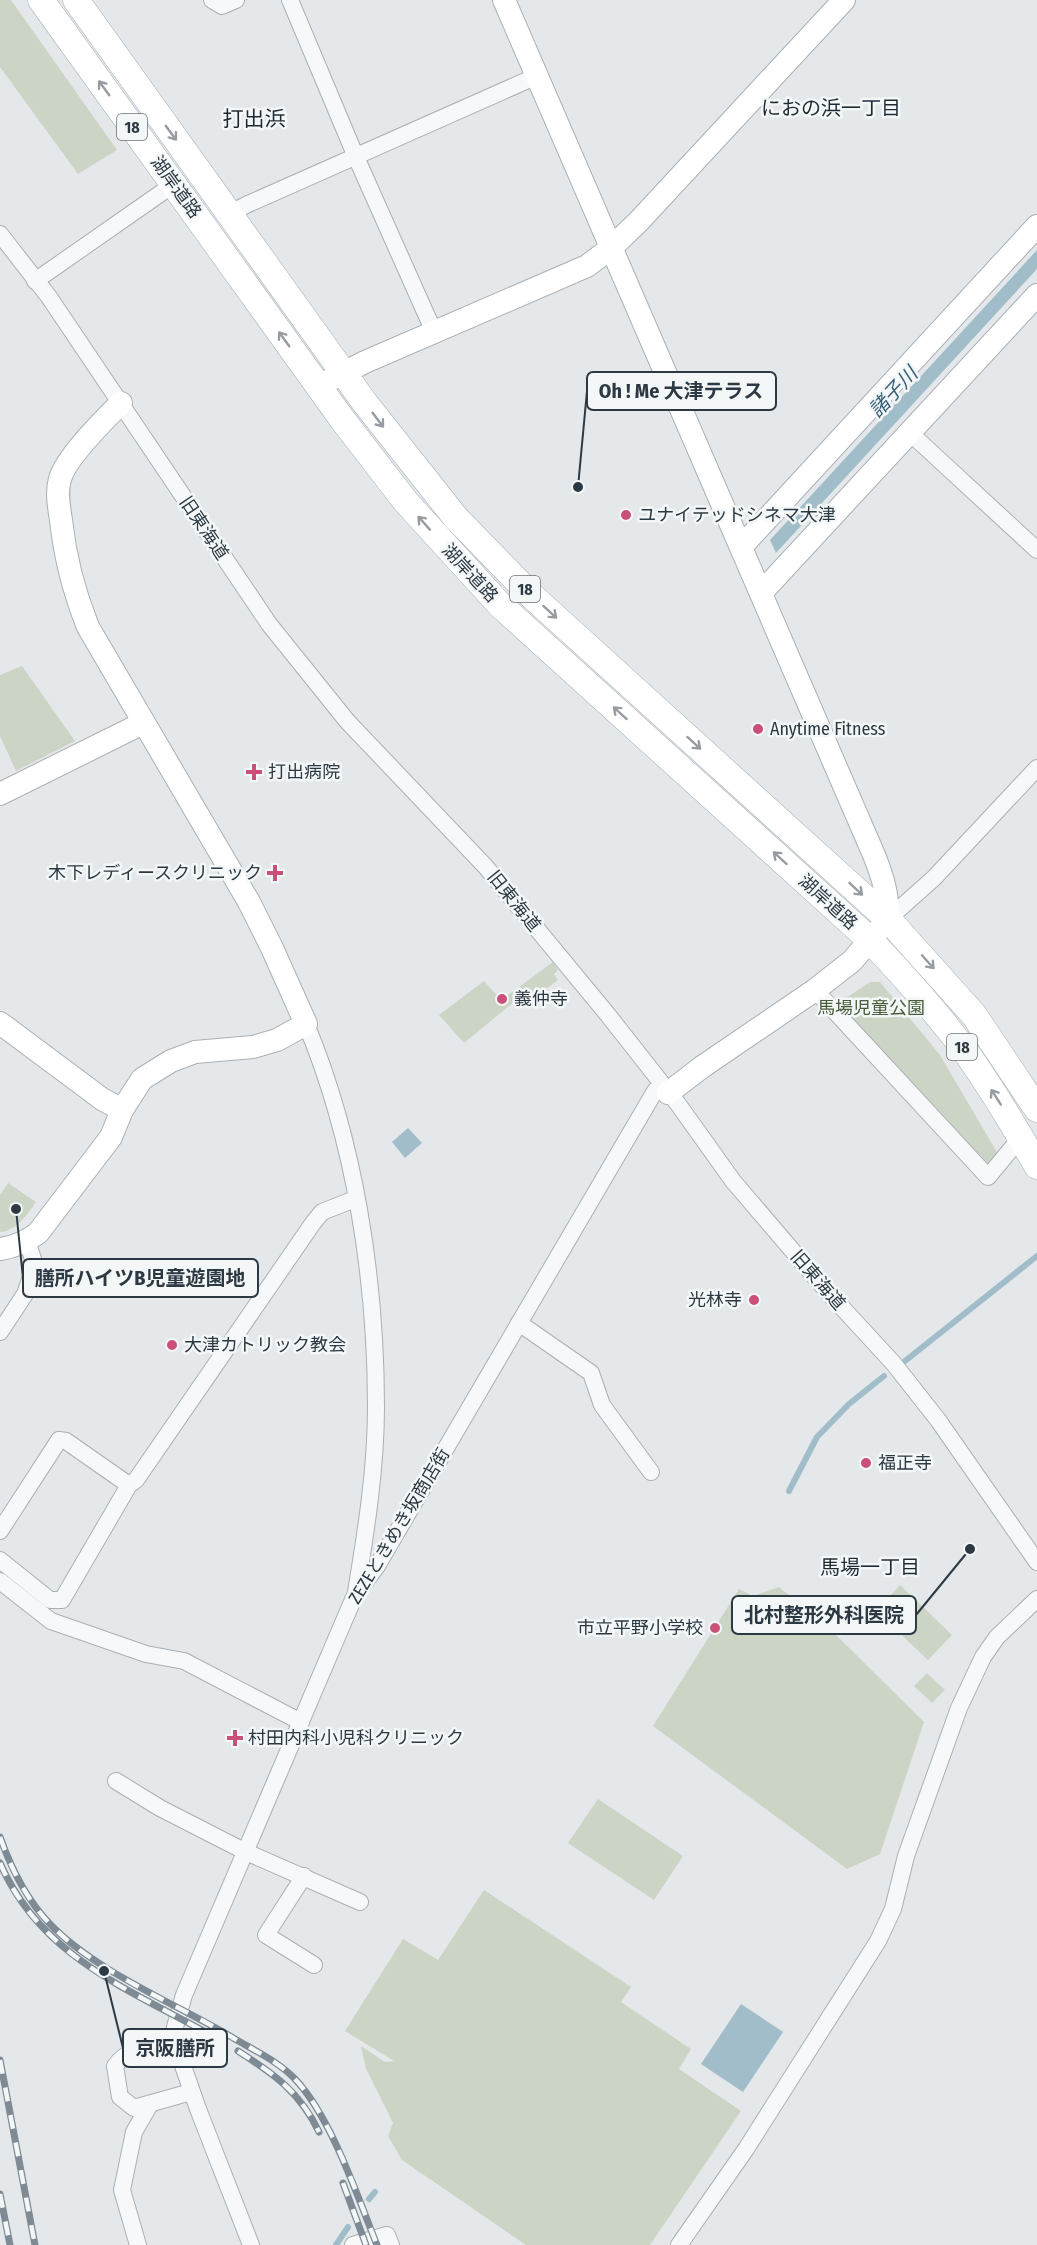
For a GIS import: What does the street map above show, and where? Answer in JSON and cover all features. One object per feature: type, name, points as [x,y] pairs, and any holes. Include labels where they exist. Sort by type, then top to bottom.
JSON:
[{"type":"main road","name":"湖岸道路","points":[[41,0],[318,386],[406,502],[501,605],[870,940],[907,979],[959,1042],[1000,1103],[1037,1166]]},
{"type":"main road","name":"湖岸道路","points":[[76,0],[343,373],[416,470],[456,518],[542,605],[888,919],[974,1015],[1037,1109]]},
{"type":"street","points":[[212,0],[222,6],[236,0]]},
{"type":"street","points":[[290,0],[356,157],[434,332]]},
{"type":"street","points":[[504,0],[877,863],[885,883],[888,919]]},
{"type":"street","points":[[318,386],[364,362],[587,266],[611,248],[639,221],[844,0]]},
{"type":"street","points":[[229,214],[537,76]]},
{"type":"street","points":[[35,280],[174,184]]},
{"type":"street","points":[[741,547],[1037,226]]},
{"type":"street","name":"旧東海道","points":[[0,234],[121,403],[269,624],[347,721],[485,866],[608,1015],[734,1181],[826,1290],[894,1364],[938,1420],[1037,1562]]},
{"type":"street","points":[[761,593],[1037,295]]},
{"type":"street","points":[[121,403],[69,462],[60,478],[58,499],[64,550],[73,587],[88,627],[249,902],[272,948],[306,1024],[323,1069],[344,1142],[356,1199],[371,1305],[376,1406],[368,1522],[355,1595]]},
{"type":"street","points":[[909,432],[1037,549]]},
{"type":"street","points":[[0,794],[143,723]]},
{"type":"street","points":[[665,1089],[702,1067],[815,990],[852,960],[888,919],[934,878],[1037,768]]},
{"type":"street","points":[[815,990],[988,1177],[1020,1137]]},
{"type":"street","points":[[0,1023],[102,1099],[122,1110]]},
{"type":"street","points":[[0,1249],[10,1248],[27,1241],[38,1233],[111,1137],[122,1110],[142,1079],[171,1061],[195,1052],[254,1047],[277,1040],[306,1024]]},
{"type":"street","name":"ZEZEときめき坂商店街","points":[[176,2033],[184,1995],[355,1595],[383,1557],[655,1091],[665,1089]]},
{"type":"street","points":[[0,1560],[50,1600],[62,1600],[129,1485],[136,1480],[313,1223],[322,1212],[356,1199]]},
{"type":"street","points":[[0,1332],[25,1294],[35,1266],[27,1241]]},
{"type":"street","points":[[519,1323],[591,1373],[602,1405],[651,1472]]},
{"type":"street","points":[[0,1531],[59,1440],[66,1441],[129,1485]]},
{"type":"street","points":[[0,1581],[51,1621],[146,1654],[184,1662],[301,1722]]},
{"type":"street","points":[[679,2245],[746,2149],[879,1941],[893,1909],[906,1856],[959,1708],[983,1657],[997,1637],[1037,1599]]},
{"type":"street","points":[[116,1781],[160,1808],[246,1852],[360,1902]]},
{"type":"street","points":[[304,1876],[266,1935],[314,1965]]},
{"type":"street","points":[[134,2132],[128,2124],[120,2097],[115,2066],[120,2059],[176,2033],[191,2092],[251,2245]]},
{"type":"street","points":[[120,2097],[134,2108],[149,2106],[191,2092]]},
{"type":"street","points":[[138,2245],[122,2190],[134,2132],[149,2106]]},
{"type":"street","points":[[353,2245],[387,2235],[391,2245]]},
{"type":"green space","points":[[0,0],[11,0],[117,150],[78,174],[0,67]]},
{"type":"green space","points":[[22,666],[75,741],[16,771],[0,736],[0,675]]},
{"type":"green space","points":[[553,962],[558,970],[554,974],[558,980],[527,1003],[520,997],[464,1043],[439,1015],[484,981],[501,1000]]},
{"type":"green space","name":"馬場児童公園","points":[[870,982],[880,982],[940,1055],[998,1154],[987,1170],[841,1009],[840,1002]]},
{"type":"green space","points":[[8,1183],[36,1202],[16,1225],[0,1232],[0,1195]]},
{"type":"green space","points":[[900,1585],[952,1635],[928,1660],[876,1611]]},
{"type":"green space","points":[[779,1587],[829,1628],[924,1722],[880,1854],[847,1869],[653,1726],[739,1589],[753,1596]]},
{"type":"green space","points":[[927,1673],[945,1690],[932,1703],[914,1686]]},
{"type":"green space","points":[[598,1799],[683,1856],[654,1900],[568,1843]]},
{"type":"green space","points":[[484,1890],[631,1987],[621,2002],[691,2049],[679,2069],[741,2111],[650,2245],[526,2245],[402,2160],[388,2136],[393,2123],[366,2069],[361,2046],[385,2062],[394,2061],[345,2031],[403,1939],[438,1960]]},
{"type":"water","points":[[1037,250],[1037,269],[776,553],[770,540]]},
{"type":"water","points":[[408,1128],[422,1143],[405,1158],[392,1142]]},
{"type":"water","points":[[741,2004],[783,2032],[743,2092],[701,2064]]},
{"type":"waterway","points":[[905,1361],[1037,1256]]},
{"type":"waterway","points":[[789,1491],[817,1437],[849,1404],[884,1376]]},
{"type":"waterway","points":[[369,2199],[375,2192]]},
{"type":"waterway","points":[[336,2245],[348,2227]]},
{"type":"railway","points":[[0,1837],[14,1872],[26,1893],[41,1914],[67,1940],[111,1971],[264,2055],[295,2079],[308,2095],[331,2135],[377,2245]]},
{"type":"railway","points":[[0,1863],[17,1895],[38,1922],[61,1945],[116,1983],[207,2033]]},
{"type":"railway","points":[[238,2051],[285,2085],[312,2118],[319,2132]]},
{"type":"railway","points":[[0,2060],[35,2245]]},
{"type":"railway","points":[[343,2183],[366,2245]]},
{"type":"railway","points":[[0,2194],[10,2245]]},
{"type":"place","name":"Oh ! Me 大津テラス","points":[[578,487]]},
{"type":"place","name":"ユナイテッドシネマ大津","points":[[626,515]]},
{"type":"place","name":"Anytime Fitness","points":[[758,729]]},
{"type":"place","name":"打出病院","points":[[254,772]]},
{"type":"place","name":"木下レディースクリニック","points":[[275,873]]},
{"type":"place","name":"義仲寺","points":[[502,999]]},
{"type":"place","name":"膳所ハイツB児童遊園地","points":[[16,1209]]},
{"type":"place","name":"光林寺","points":[[754,1300]]},
{"type":"place","name":"大津カトリック教会","points":[[172,1345]]},
{"type":"place","name":"福正寺","points":[[866,1463]]},
{"type":"place","name":"北村整形外科医院","points":[[970,1549]]},
{"type":"place","name":"市立平野小学校","points":[[715,1628]]},
{"type":"place","name":"村田内科小児科クリニック","points":[[235,1738]]},
{"type":"place","name":"京阪膳所","points":[[104,1971]]},
{"type":"district","name":"におの浜一丁目","points":[[831,108]]},
{"type":"district","name":"打出浜","points":[[254,119]]},
{"type":"district","name":"馬場一丁目","points":[[870,1567]]},
{"type":"water label","name":"諸子川","points":[[893,392]]}]
